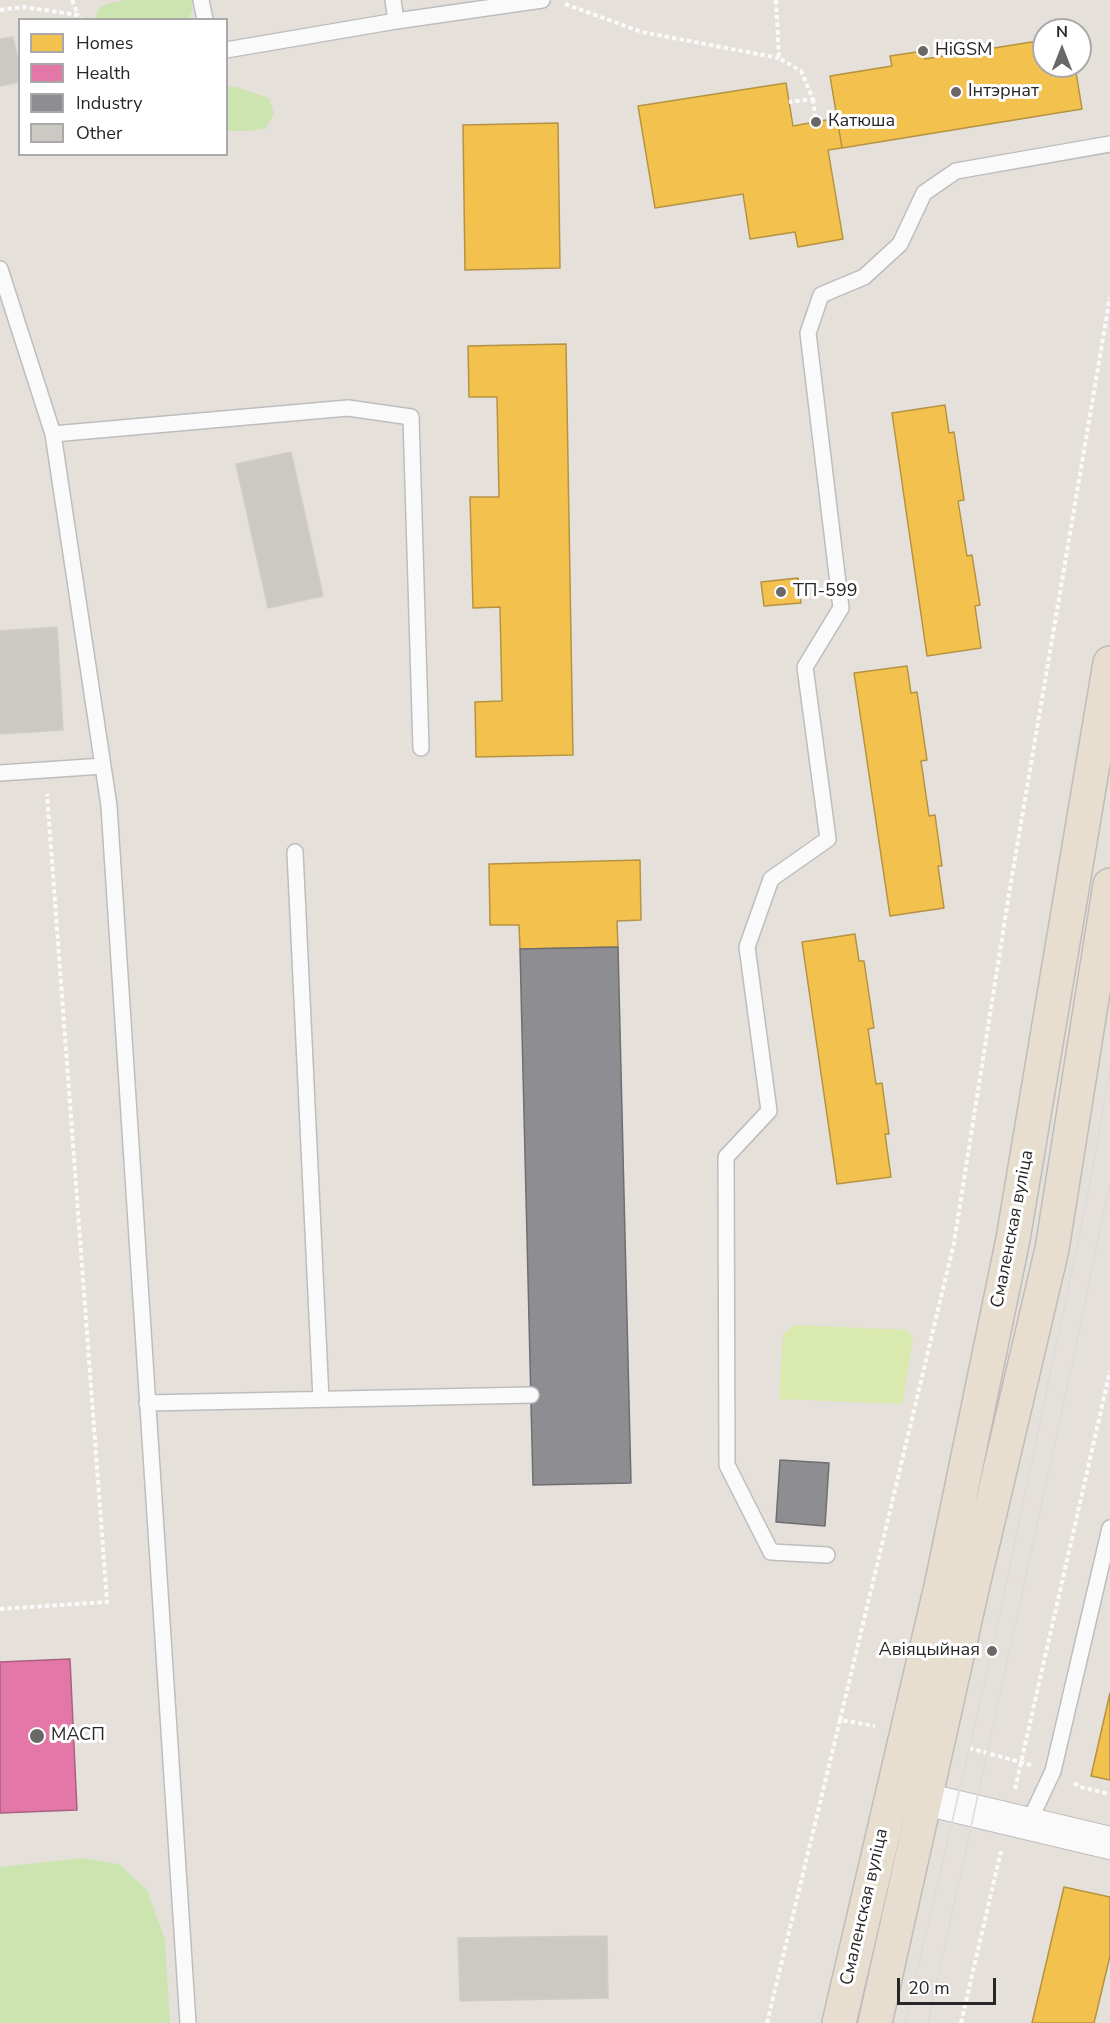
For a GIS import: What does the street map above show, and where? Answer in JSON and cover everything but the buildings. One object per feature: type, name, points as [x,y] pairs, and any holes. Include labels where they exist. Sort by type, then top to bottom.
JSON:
[{"type":"main road","name":"Смаленская вуліца","points":[[839,2023],[942,1582],[1010,1251],[1110,663]]},
{"type":"main road","name":"Смаленская вуліца","points":[[875,2023],[972,1589],[1053,1249],[1109,893]]},
{"type":"street","points":[[1071,892],[1109,893]]},
{"type":"street","points":[[892,1792],[926,1799],[1021,1810],[1110,1843]]},
{"type":"lane","points":[[201,0],[205,18]]},
{"type":"lane","points":[[393,0],[396,21]]},
{"type":"lane","points":[[228,50],[396,21],[542,0]]},
{"type":"lane","points":[[827,1555],[771,1552],[727,1465],[726,1157],[769,1111],[747,946],[771,879],[828,839],[805,667],[841,608],[808,333],[821,295],[864,277],[900,244],[924,193],[956,171],[1110,144]]},
{"type":"lane","points":[[0,269],[54,434],[109,818],[188,2023]]},
{"type":"lane","points":[[54,434],[348,408],[411,417],[421,748]]},
{"type":"lane","points":[[0,773],[103,766]]},
{"type":"lane","points":[[295,852],[321,1399]]},
{"type":"lane","points":[[147,1402],[531,1395]]},
{"type":"lane","points":[[1021,1810],[1053,1771],[1110,1528]]},
{"type":"path","points":[[72,0],[80,18]]},
{"type":"path","points":[[554,0],[642,32],[779,58],[801,71],[813,99],[816,122]]},
{"type":"path","points":[[776,0],[779,58]]},
{"type":"path","points":[[0,10],[24,7],[78,15]]},
{"type":"path","points":[[789,102],[813,99]]},
{"type":"path","points":[[767,2023],[954,1243],[1009,894],[1110,297]]},
{"type":"path","points":[[0,1609],[107,1602],[46,770]]},
{"type":"path","points":[[1021,1810],[1020,1761],[1110,1371]]},
{"type":"path","points":[[840,1720],[876,1726]]},
{"type":"path","points":[[964,1746],[1020,1761]]},
{"type":"path","points":[[961,2023],[1003,1842]]},
{"type":"green space","points":[[125,0],[192,0],[192,11],[189,18],[95,18],[98,9],[106,4]]},
{"type":"green space","points":[[228,87],[236,87],[269,98],[274,114],[266,128],[228,131]]},
{"type":"green space","points":[[795,1325],[908,1330],[913,1339],[902,1404],[779,1399],[783,1334]]},
{"type":"green space","points":[[83,1858],[119,1864],[147,1890],[165,1940],[170,2023],[0,2023],[0,1867]]},
{"type":"tram line","points":[[905,2023],[992,1651],[1088,1194],[1110,1069]]},
{"type":"tram line","points":[[928,2023],[1110,1182]]},
{"type":"place","name":"HiGSM","points":[[923,51]]},
{"type":"place","name":"Інтэрнат","points":[[956,92]]},
{"type":"place","name":"Катюша","points":[[816,122]]},
{"type":"place","name":"ТП-599","points":[[781,592]]},
{"type":"place","name":"Авіяцыйная","points":[[992,1651]]},
{"type":"place","name":"МАСП","points":[[37,1736]]}]
